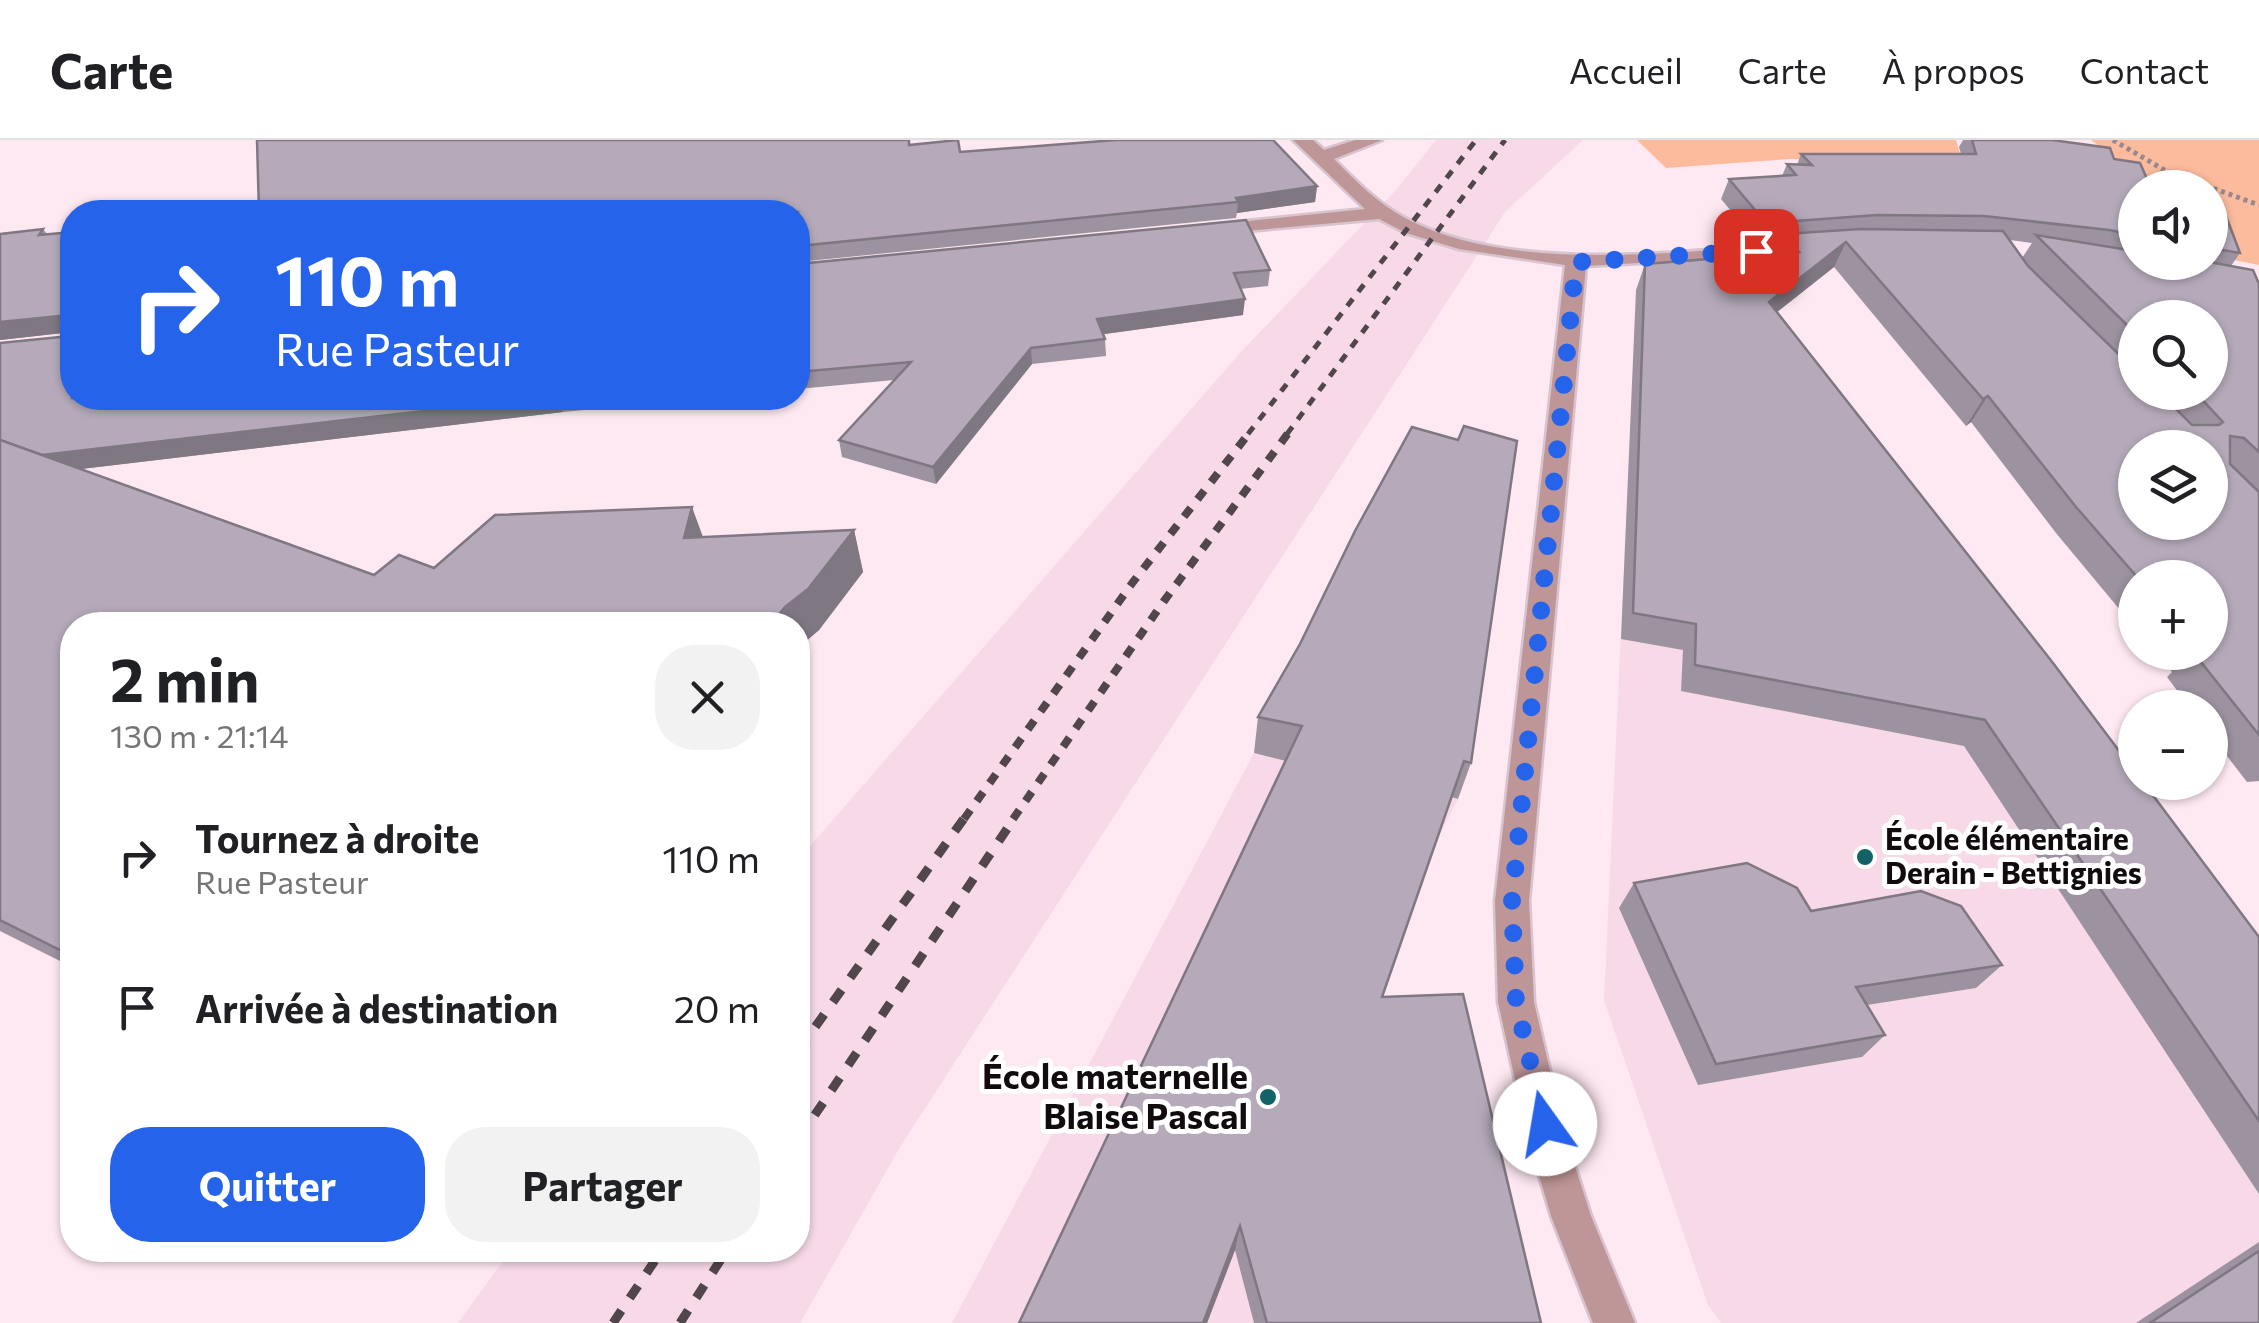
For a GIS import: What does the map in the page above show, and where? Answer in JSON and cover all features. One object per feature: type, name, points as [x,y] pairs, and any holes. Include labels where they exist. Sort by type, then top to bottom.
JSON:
[{"type":"street","points":[[1302,140],[1382,213],[1409,228],[1516,257],[1576,262],[1832,246]]},
{"type":"street","points":[[1322,157],[1373,140]]},
{"type":"street","points":[[1194,233],[1382,213]]},
{"type":"street","points":[[1576,262],[1514,882],[1513,958],[1516,1002],[1546,1135],[1571,1216],[1614,1323]]},
{"type":"path","points":[[2113,140],[2166,171],[2259,204]]},
{"type":"shaded area","points":[[1436,140],[1583,140],[1505,212],[900,1147],[800,1323],[458,1323],[502,1262],[810,1262],[810,846],[1240,353],[1397,189]]},
{"type":"shaded area","points":[[1637,140],[1956,140],[1962,160],[1790,159],[1666,168]]},
{"type":"shaded area","points":[[2091,140],[2259,140],[2259,265],[2228,259],[2228,170],[2131,170]]},
{"type":"shaded area","name":"École élémentaire Derain - Bettignies","points":[[1625,547],[1941,604],[2259,1056],[2259,1323],[1721,1323],[1708,1305],[1604,1000]]},
{"type":"shaded area","name":"École maternelle Blaise Pascal","points":[[1254,753],[1458,799],[1436,842],[1381,998],[1516,1323],[952,1323]]},
{"type":"building","points":[[257,140],[909,140],[909,145],[958,140],[960,152],[1116,140],[1273,140],[1317,186],[1236,198],[1238,202],[810,245],[810,200],[259,200]]},
{"type":"building","points":[[1972,140],[2052,140],[2110,148],[2114,159],[2140,163],[2143,170],[2118,170],[2118,232],[1984,216],[1877,215],[1766,223],[1729,179],[1796,175],[1787,164],[1812,165],[1801,154],[1976,154]]},
{"type":"building","points":[[1246,220],[1270,270],[1234,273],[1245,299],[1097,319],[1105,339],[1031,348],[933,467],[839,440],[911,362],[810,371],[810,263]]},
{"type":"building","points":[[2228,221],[2240,253],[2228,251]]},
{"type":"building","points":[[43,229],[39,235],[60,233],[60,317],[0,322],[0,234]]},
{"type":"building","points":[[1861,229],[2003,231],[2028,266],[2118,353],[2118,410],[2177,410],[2192,425],[2219,425],[2223,422],[2212,410],[2228,410],[2228,300],[2118,300],[2118,316],[2036,235],[2118,248],[2118,280],[2228,280],[2228,265],[2253,270],[2259,284],[2259,452],[2244,438],[2230,436],[2230,464],[2259,492],[2259,735],[2228,696],[2228,690],[2223,690],[2207,670],[2228,670],[2228,560],[2122,560],[1988,396],[1983,399],[1846,242],[1769,302],[2118,749],[2118,800],[2156,800],[2259,937],[2259,1121],[1985,720],[1695,665],[1696,624],[1633,613],[1645,264],[1799,252],[1783,234]]},
{"type":"building","points":[[60,337],[60,410],[432,410],[42,455],[0,440],[0,343]]},
{"type":"building","name":"École maternelle Blaise Pascal","points":[[1464,426],[1517,441],[1471,763],[1464,761],[1382,997],[1463,994],[1541,1323],[1267,1323],[1240,1226],[1203,1323],[1019,1323],[1302,726],[1258,717],[1412,427],[1458,440]]},
{"type":"building","points":[[0,440],[374,575],[399,555],[434,568],[495,515],[692,507],[684,538],[854,530],[808,589],[781,612],[60,612],[60,950],[0,920]]},
{"type":"building","points":[[1747,863],[1797,888],[1811,911],[1921,891],[1961,906],[2002,965],[1856,987],[1885,1035],[1716,1064],[1634,883]]},
{"type":"building","points":[[2259,1251],[2259,1323],[2150,1323]]},
{"type":"railway","points":[[1248,434],[1476,140]]},
{"type":"railway","points":[[1287,434],[1505,140]]},
{"type":"railway","points":[[964,819],[1133,582],[1250,432]]},
{"type":"railway","points":[[1013,819],[1164,601],[1289,432]]},
{"type":"railway","points":[[810,1034],[965,817]]},
{"type":"railway","points":[[810,1122],[1015,817]]},
{"type":"railway","points":[[613,1323],[654,1262]]},
{"type":"railway","points":[[680,1323],[719,1262]]},
{"type":"place","name":"École élémentaire Derain - Bettignies","points":[[1865,857]]},
{"type":"place","name":"École maternelle Blaise Pascal","points":[[1268,1097]]},
{"type":"route","points":[[1545,1124],[1516,1002],[1512,901],[1576,262],[1630,262],[1756,251]]}]
